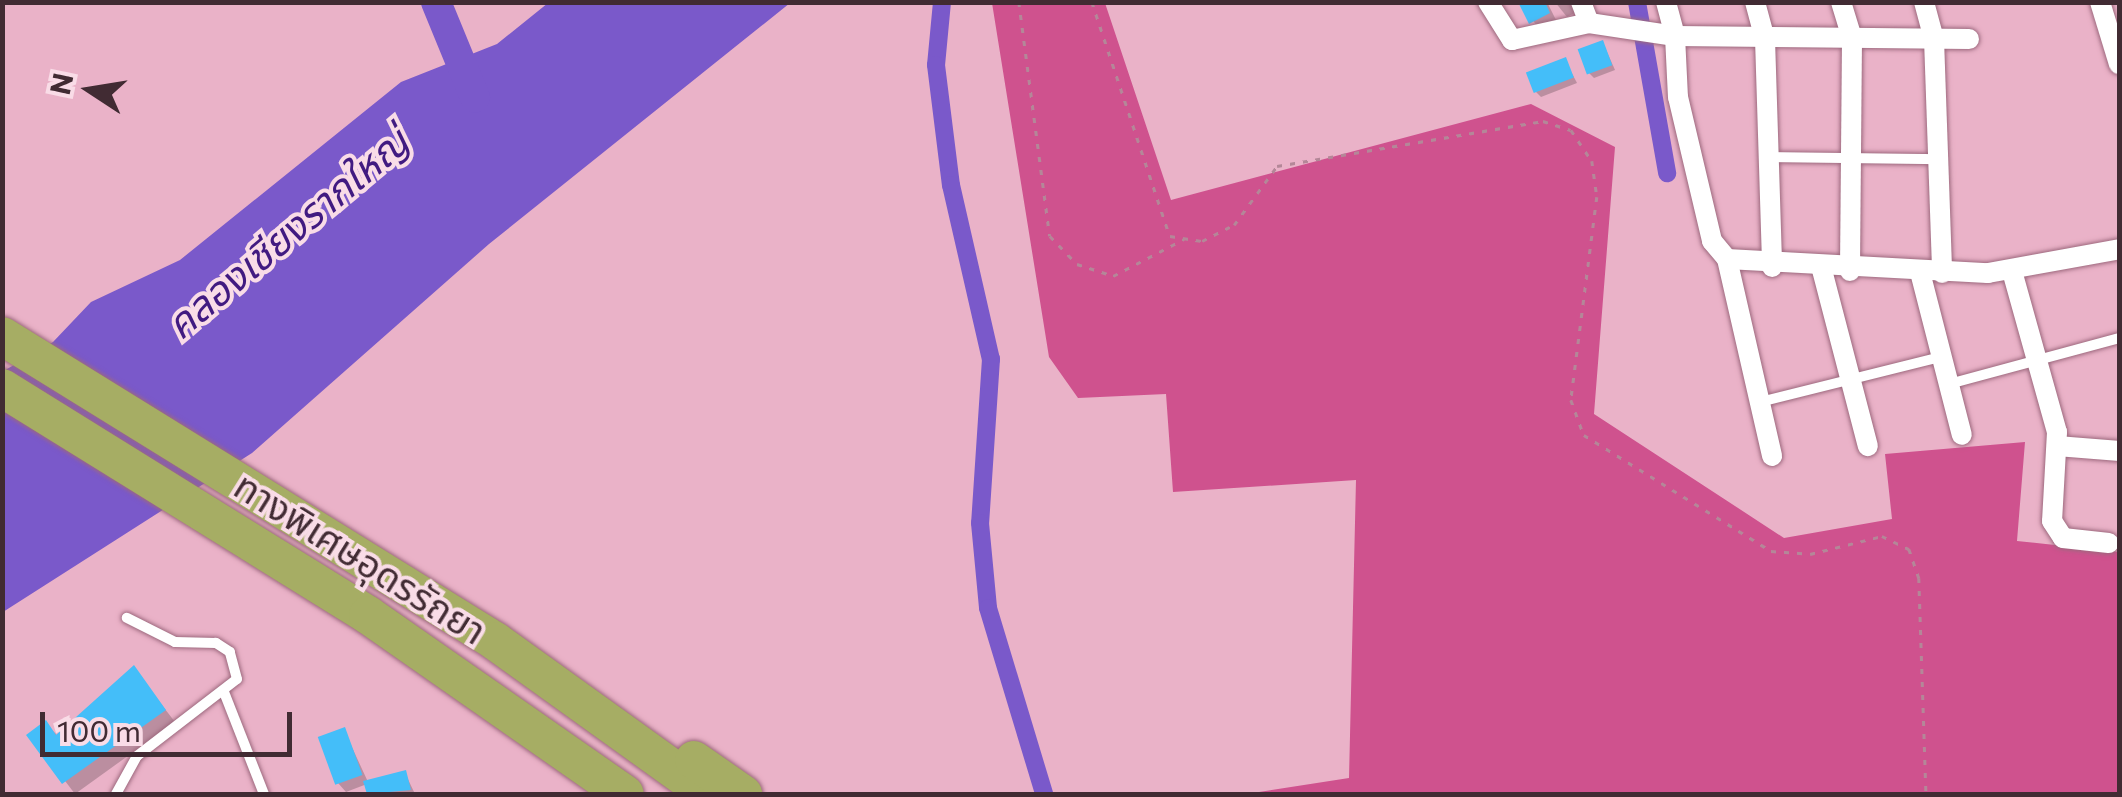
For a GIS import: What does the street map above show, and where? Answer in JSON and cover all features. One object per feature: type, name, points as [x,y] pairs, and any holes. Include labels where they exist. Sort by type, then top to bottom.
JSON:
[{"type":"highway","name":"ทางพิเศษอุดรรัถยา","points":[[2,336],[495,641],[708,794]]},
{"type":"highway","name":"ทางพิเศษอุดรรัถยา","points":[[2,388],[368,616],[624,794]]},
{"type":"highway","points":[[495,641],[600,698],[742,794]]},
{"type":"street","points":[[1488,2],[1512,40],[1588,23],[1665,35],[1969,39]]},
{"type":"street","points":[[1581,2],[1588,23]]},
{"type":"street","points":[[1666,2],[1665,35],[1678,97],[1712,241],[1726,259],[1772,456]]},
{"type":"street","points":[[1756,2],[1765,39],[1772,267]]},
{"type":"street","points":[[1840,2],[1852,39],[1850,270]]},
{"type":"street","points":[[1924,2],[1934,39],[1942,273]]},
{"type":"street","points":[[2100,2],[2120,64]]},
{"type":"street","points":[[1726,259],[1772,267],[1942,273],[2012,271],[2119,253]]},
{"type":"street","points":[[1822,270],[1868,446]]},
{"type":"street","points":[[2012,271],[2057,446],[2055,530],[2109,543]]},
{"type":"street","points":[[1920,272],[1962,435]]},
{"type":"street","points":[[2057,446],[2120,451]]},
{"type":"lane","points":[[1769,156],[1938,159]]},
{"type":"lane","points":[[1949,384],[2120,338]]},
{"type":"lane","points":[[1760,402],[1942,357]]},
{"type":"lane","points":[[116,794],[137,756],[237,679],[230,652],[155,636],[127,618]]},
{"type":"lane","points":[[224,692],[264,794]]},
{"type":"path","points":[[1019,2],[1050,236],[1077,264],[1113,276],[1159,260],[1185,238]]},
{"type":"path","points":[[1092,2],[1151,202],[1170,236],[1185,238],[1234,225],[1277,166],[1543,121],[1571,130],[1592,161],[1597,197],[1572,400],[1584,436],[1771,550],[1810,554],[1882,536],[1909,549],[1919,578],[1926,794]]},
{"type":"shaded area","points":[[992,3],[1105,3],[1171,200],[1531,104],[1615,147],[1594,414],[1784,538],[1892,519],[1885,454],[2025,442],[2017,541],[2119,552],[2119,794],[1246,794],[1349,778],[1356,480],[1173,492],[1166,394],[1078,398],[1049,357]]},
{"type":"water","name":"คลองเชียงรากใหญ่","points":[[548,3],[790,3],[489,244],[252,453],[3,612],[2,372],[53,342],[91,302],[180,260],[401,82],[497,44]]},
{"type":"building","points":[[1518,2],[1545,2],[1550,13],[1529,24]]},
{"type":"building","points":[[1603,40],[1612,65],[1587,75],[1578,49]]},
{"type":"building","points":[[1566,57],[1574,78],[1534,93],[1526,72]]},
{"type":"building","points":[[134,665],[166,710],[62,784],[26,735],[46,720],[56,735]]},
{"type":"building","points":[[345,727],[362,775],[335,785],[318,737]]},
{"type":"building","points":[[406,770],[411,790],[367,794],[363,781]]},
{"type":"waterway","points":[[436,2],[475,97]]},
{"type":"waterway","points":[[942,2],[936,65],[951,185],[991,359],[980,523],[988,608],[1044,794]]},
{"type":"waterway","points":[[1637,2],[1667,173]]}]
